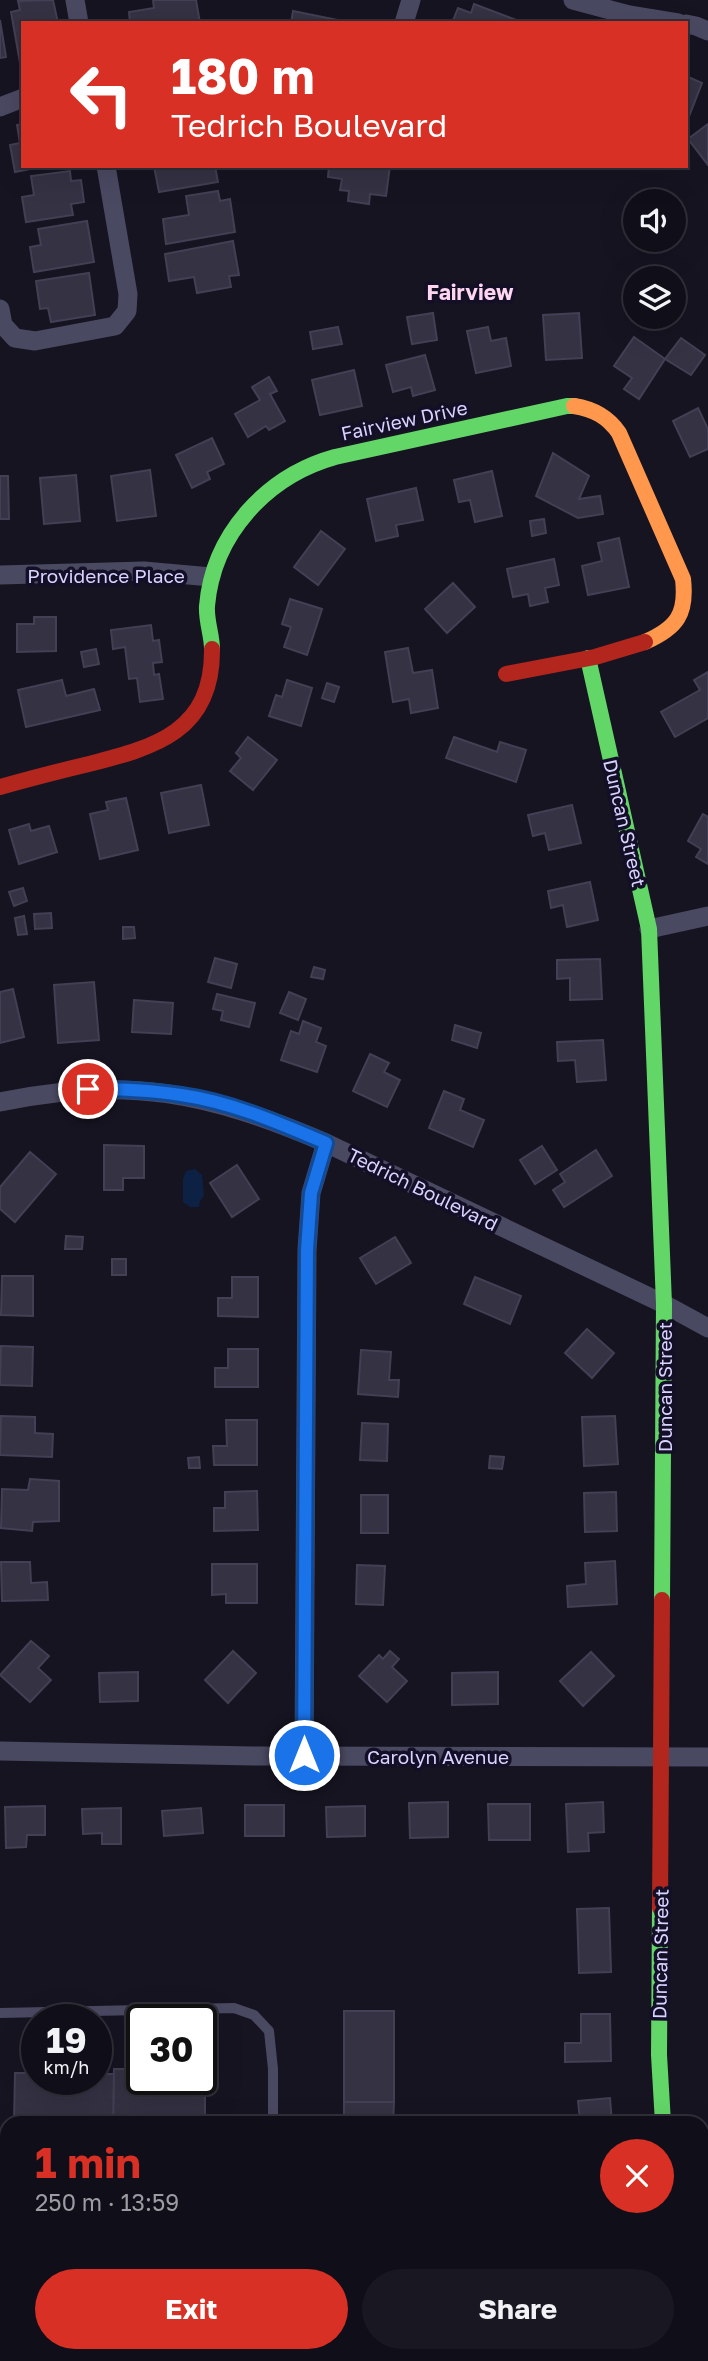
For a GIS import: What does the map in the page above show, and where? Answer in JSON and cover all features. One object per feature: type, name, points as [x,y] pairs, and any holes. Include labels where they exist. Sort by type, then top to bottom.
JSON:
[{"type":"street","points":[[75,0],[79,21]]},
{"type":"street","points":[[405,21],[411,0]]},
{"type":"street","points":[[573,0],[629,15],[666,21]]},
{"type":"street","points":[[688,24],[708,32]]},
{"type":"street","points":[[0,107],[21,100]]},
{"type":"street","points":[[0,309],[3,325],[15,338],[35,341],[115,326],[127,311],[128,294],[106,168]]},
{"type":"street","name":"Fairview Drive","points":[[0,787],[134,753],[159,744],[179,731],[193,717],[208,689],[212,666],[212,640],[207,612],[211,577],[218,556],[256,503],[282,480],[306,466],[335,457],[566,407],[578,406],[594,410],[607,418],[619,433],[683,579],[685,596],[682,611],[673,626],[652,641],[588,658],[506,674]]},
{"type":"street","name":"Providence Place","points":[[0,575],[144,571],[211,577]]},
{"type":"street","name":"Duncan Street","points":[[588,658],[649,929],[664,1304],[659,2055],[663,2116]]},
{"type":"street","points":[[649,929],[708,916]]},
{"type":"street","name":"Tedrich Boulevard","points":[[0,1102],[41,1093],[88,1089],[136,1090],[183,1095],[273,1120],[664,1304],[708,1328]]},
{"type":"street","points":[[304,1755],[307,1250],[311,1193],[326,1143]]},
{"type":"street","name":"Carolyn Avenue","points":[[0,1751],[708,1757]]},
{"type":"lane","points":[[0,2013],[234,2008],[254,2015],[268,2031],[273,2069],[273,2116]]},
{"type":"water","points":[[195,1169],[202,1175],[204,1196],[199,1207],[190,1207],[183,1202],[183,1179],[186,1171]]},
{"type":"building","points":[[53,0],[58,21],[21,21],[20,63],[11,12],[20,10],[18,1]]},
{"type":"building","points":[[153,0],[196,0],[200,21],[130,21],[129,12],[154,8]]},
{"type":"building","points":[[474,4],[519,21],[453,21],[458,8],[471,13]]},
{"type":"building","points":[[293,11],[343,21],[291,21]]},
{"type":"building","points":[[0,20],[6,57],[0,58]]},
{"type":"building","points":[[688,77],[702,83],[688,119]]},
{"type":"building","points":[[21,124],[21,168],[35,168],[15,172],[10,145],[20,143],[17,125]]},
{"type":"building","points":[[708,124],[708,165],[688,139]]},
{"type":"building","points":[[154,168],[215,168],[218,182],[159,192]]},
{"type":"building","points":[[329,168],[390,168],[386,196],[370,194],[369,204],[348,201],[349,191],[340,190],[342,179],[328,177]]},
{"type":"building","points":[[70,171],[71,181],[81,180],[84,202],[71,204],[73,215],[26,222],[22,197],[34,195],[31,176]]},
{"type":"building","points":[[218,191],[220,201],[230,199],[235,232],[166,244],[163,219],[189,215],[186,196]]},
{"type":"building","points":[[87,221],[94,262],[34,272],[30,247],[41,245],[38,229]]},
{"type":"building","points":[[233,241],[239,275],[229,276],[231,287],[197,293],[194,277],[169,281],[165,254]]},
{"type":"building","points":[[89,273],[95,315],[51,322],[48,308],[40,309],[36,281]]},
{"type":"building","points":[[433,313],[437,340],[412,344],[407,317]]},
{"type":"building","points":[[579,313],[582,358],[546,360],[543,315]]},
{"type":"building","points":[[338,327],[342,344],[313,349],[310,332]]},
{"type":"building","points":[[488,327],[491,341],[506,338],[511,366],[476,373],[467,331]]},
{"type":"building","points":[[634,337],[665,359],[639,399],[624,389],[632,378],[614,366]]},
{"type":"building","points":[[681,338],[705,355],[691,375],[665,359]]},
{"type":"building","points":[[425,355],[435,390],[413,396],[411,387],[393,392],[386,365]]},
{"type":"building","points":[[354,370],[362,406],[320,415],[312,380]]},
{"type":"building","points":[[269,377],[277,391],[270,394],[285,421],[269,430],[266,426],[248,437],[235,414],[260,400],[252,387]]},
{"type":"building","points":[[698,408],[708,429],[708,449],[690,457],[673,421]]},
{"type":"building","points":[[212,438],[224,464],[207,472],[210,479],[192,488],[176,455]]},
{"type":"building","points":[[553,453],[589,476],[579,499],[600,496],[603,514],[578,518],[536,496]]},
{"type":"building","points":[[150,470],[156,516],[117,521],[111,476]]},
{"type":"building","points":[[492,471],[502,516],[475,522],[470,500],[459,502],[454,480]]},
{"type":"building","points":[[76,475],[80,521],[44,524],[40,478]]},
{"type":"building","points":[[0,476],[8,476],[9,519],[0,519]]},
{"type":"building","points":[[416,488],[423,520],[396,525],[398,536],[376,541],[367,499]]},
{"type":"building","points":[[544,519],[546,533],[532,536],[530,521]]},
{"type":"building","points":[[321,531],[345,549],[318,585],[294,567]]},
{"type":"building","points":[[619,538],[629,587],[588,595],[582,566],[602,561],[598,543]]},
{"type":"building","points":[[554,559],[559,585],[545,588],[548,602],[530,606],[528,594],[513,597],[507,569]]},
{"type":"building","points":[[453,583],[475,607],[447,633],[425,609]]},
{"type":"building","points":[[290,599],[322,609],[307,655],[284,647],[291,627],[282,624]]},
{"type":"building","points":[[34,617],[56,617],[56,651],[17,652],[17,624],[34,624]]},
{"type":"building","points":[[151,625],[153,641],[159,640],[162,662],[153,663],[154,675],[159,674],[163,699],[140,702],[137,678],[129,679],[125,647],[113,649],[111,630]]},
{"type":"building","points":[[408,648],[413,673],[432,670],[438,708],[411,713],[409,699],[393,702],[385,652]]},
{"type":"building","points":[[96,649],[99,664],[84,667],[81,652]]},
{"type":"building","points":[[708,672],[708,718],[675,737],[661,712],[700,690],[694,680]]},
{"type":"building","points":[[62,680],[66,696],[94,689],[100,710],[26,727],[18,690]]},
{"type":"building","points":[[287,680],[312,688],[301,726],[269,716],[276,695],[282,697]]},
{"type":"building","points":[[327,683],[339,687],[334,702],[322,698]]},
{"type":"building","points":[[248,737],[277,760],[253,790],[230,771],[241,758],[236,753]]},
{"type":"building","points":[[454,737],[497,752],[500,742],[526,750],[516,782],[446,758]]},
{"type":"building","points":[[201,785],[209,825],[169,833],[161,793]]},
{"type":"building","points":[[126,798],[138,850],[100,859],[90,814],[108,810],[106,802]]},
{"type":"building","points":[[572,805],[581,843],[549,850],[545,833],[533,836],[528,815]]},
{"type":"building","points":[[703,814],[708,817],[708,864],[696,857],[701,849],[688,841]]},
{"type":"building","points":[[29,824],[31,831],[49,826],[57,852],[19,864],[9,830]]},
{"type":"building","points":[[590,882],[598,920],[567,927],[563,905],[551,908],[548,891]]},
{"type":"building","points":[[23,888],[27,901],[14,906],[9,892]]},
{"type":"building","points":[[51,913],[52,928],[35,929],[34,914]]},
{"type":"building","points":[[24,916],[27,934],[18,935],[15,918]]},
{"type":"building","points":[[123,927],[134,927],[135,938],[123,939]]},
{"type":"building","points":[[215,958],[237,964],[231,988],[208,982]]},
{"type":"building","points":[[600,959],[602,999],[570,1000],[570,978],[557,979],[557,960]]},
{"type":"building","points":[[314,967],[325,970],[323,979],[311,977]]},
{"type":"building","points":[[94,982],[99,1040],[58,1043],[54,985]]},
{"type":"building","points":[[13,989],[24,1037],[0,1043],[0,992]]},
{"type":"building","points":[[289,992],[306,999],[298,1020],[280,1013]]},
{"type":"building","points":[[217,994],[255,1003],[249,1027],[221,1020],[223,1011],[213,1009]]},
{"type":"building","points":[[134,1000],[173,1003],[171,1034],[132,1032]]},
{"type":"building","points":[[303,1021],[321,1028],[316,1042],[326,1046],[317,1072],[281,1060],[291,1031],[299,1034]]},
{"type":"building","points":[[455,1025],[481,1033],[477,1048],[452,1040]]},
{"type":"building","points":[[603,1040],[606,1080],[577,1082],[575,1060],[558,1061],[557,1042]]},
{"type":"building","points":[[370,1054],[389,1063],[384,1072],[400,1080],[387,1107],[353,1091]]},
{"type":"building","points":[[444,1091],[464,1099],[460,1110],[484,1120],[473,1147],[429,1128]]},
{"type":"building","points":[[104,1145],[144,1146],[144,1178],[123,1178],[123,1190],[104,1190]]},
{"type":"building","points":[[542,1146],[557,1170],[535,1184],[520,1160]]},
{"type":"building","points":[[596,1150],[612,1176],[564,1207],[553,1190],[565,1182],[560,1174]]},
{"type":"building","points":[[30,1152],[56,1174],[15,1222],[0,1209],[0,1187]]},
{"type":"building","points":[[237,1165],[259,1199],[232,1217],[210,1183]]},
{"type":"building","points":[[66,1236],[83,1237],[82,1249],[65,1249]]},
{"type":"building","points":[[395,1237],[411,1263],[376,1284],[360,1258]]},
{"type":"building","points":[[112,1259],[126,1259],[126,1275],[112,1275]]},
{"type":"building","points":[[2,1276],[33,1276],[33,1316],[1,1315]]},
{"type":"building","points":[[232,1277],[258,1277],[258,1317],[218,1316],[218,1298],[232,1298]]},
{"type":"building","points":[[475,1277],[521,1296],[510,1324],[464,1304]]},
{"type":"building","points":[[587,1329],[614,1353],[592,1378],[565,1353]]},
{"type":"building","points":[[1,1346],[33,1347],[32,1386],[0,1385]]},
{"type":"building","points":[[228,1349],[258,1349],[258,1387],[215,1387],[215,1368],[228,1368]]},
{"type":"building","points":[[361,1350],[391,1352],[389,1380],[399,1380],[398,1397],[358,1394]]},
{"type":"building","points":[[1,1416],[35,1417],[35,1433],[53,1434],[52,1457],[0,1455]]},
{"type":"building","points":[[615,1416],[618,1464],[584,1466],[582,1417]]},
{"type":"building","points":[[226,1420],[257,1420],[257,1465],[214,1465],[213,1446],[227,1446]]},
{"type":"building","points":[[362,1423],[388,1424],[387,1461],[360,1460]]},
{"type":"building","points":[[490,1456],[504,1457],[502,1469],[489,1468]]},
{"type":"building","points":[[199,1457],[200,1468],[189,1468],[188,1458]]},
{"type":"building","points":[[30,1479],[59,1481],[59,1521],[33,1522],[32,1531],[1,1528],[2,1489],[28,1490]]},
{"type":"building","points":[[257,1491],[258,1530],[214,1531],[214,1508],[225,1508],[225,1492]]},
{"type":"building","points":[[616,1492],[617,1531],[585,1532],[584,1493]]},
{"type":"building","points":[[361,1495],[388,1495],[388,1533],[361,1533]]},
{"type":"building","points":[[615,1561],[617,1604],[568,1607],[567,1586],[586,1584],[585,1563]]},
{"type":"building","points":[[1,1562],[30,1562],[31,1583],[47,1582],[48,1600],[2,1601]]},
{"type":"building","points":[[212,1564],[257,1564],[257,1603],[226,1603],[226,1594],[212,1595]]},
{"type":"building","points":[[357,1565],[385,1566],[383,1605],[356,1604]]},
{"type":"building","points":[[31,1641],[49,1656],[38,1668],[51,1680],[30,1702],[0,1675]]},
{"type":"building","points":[[233,1651],[256,1673],[228,1703],[205,1680]]},
{"type":"building","points":[[390,1651],[399,1659],[392,1667],[407,1681],[387,1702],[359,1676],[379,1655],[383,1659]]},
{"type":"building","points":[[591,1652],[614,1676],[583,1706],[560,1681]]},
{"type":"building","points":[[138,1672],[138,1701],[100,1702],[99,1673]]},
{"type":"building","points":[[498,1672],[498,1704],[452,1705],[452,1673]]},
{"type":"building","points":[[448,1802],[448,1837],[410,1838],[409,1803]]},
{"type":"building","points":[[603,1802],[604,1832],[588,1833],[589,1851],[568,1852],[566,1804]]},
{"type":"building","points":[[488,1804],[530,1804],[530,1840],[489,1840]]},
{"type":"building","points":[[245,1805],[284,1805],[284,1836],[245,1836]]},
{"type":"building","points":[[45,1806],[45,1835],[27,1835],[26,1847],[6,1848],[5,1807]]},
{"type":"building","points":[[365,1806],[365,1836],[327,1837],[326,1807]]},
{"type":"building","points":[[121,1808],[121,1844],[102,1844],[102,1833],[83,1834],[82,1809]]},
{"type":"building","points":[[201,1808],[203,1833],[164,1836],[162,1811]]},
{"type":"building","points":[[609,1908],[611,1972],[579,1973],[577,1909]]},
{"type":"building","points":[[344,2011],[394,2011],[394,2102],[344,2102]]},
{"type":"building","points":[[581,2014],[610,2014],[611,2061],[565,2062],[565,2043],[581,2043]]},
{"type":"building","points":[[114,2069],[126,2069],[126,2095],[205,2095],[205,2116],[113,2116]]},
{"type":"building","points":[[15,2073],[21,2073],[21,2095],[112,2095],[114,2074],[113,2116],[14,2116]]},
{"type":"building","points":[[610,2098],[611,2116],[580,2116],[578,2101]]},
{"type":"building","points":[[344,2102],[394,2102],[393,2116],[344,2116]]},
{"type":"traffic: fast","points":[[212,649],[207,606],[211,580],[220,555],[232,532],[248,512],[287,478],[335,457],[574,406]]},
{"type":"traffic: fast","points":[[588,658],[649,929],[664,1304],[662,1600]]},
{"type":"traffic: fast","points":[[660,1908],[659,2055],[663,2116]]},
{"type":"traffic: slow","points":[[574,406],[600,415],[619,433],[683,579],[683,602],[678,618],[665,631],[645,642]]},
{"type":"traffic: jam","points":[[506,674],[595,657],[645,642]]},
{"type":"traffic: jam","points":[[0,787],[114,758],[158,742],[176,731],[191,717],[203,699],[210,677],[212,649]]},
{"type":"traffic: jam","points":[[660,1908],[662,1600]]},
{"type":"district","name":"Fairview","points":[[470,292]]},
{"type":"route","points":[[88,1089],[183,1095],[273,1120],[326,1143],[311,1193],[307,1250],[304,1755]]}]
